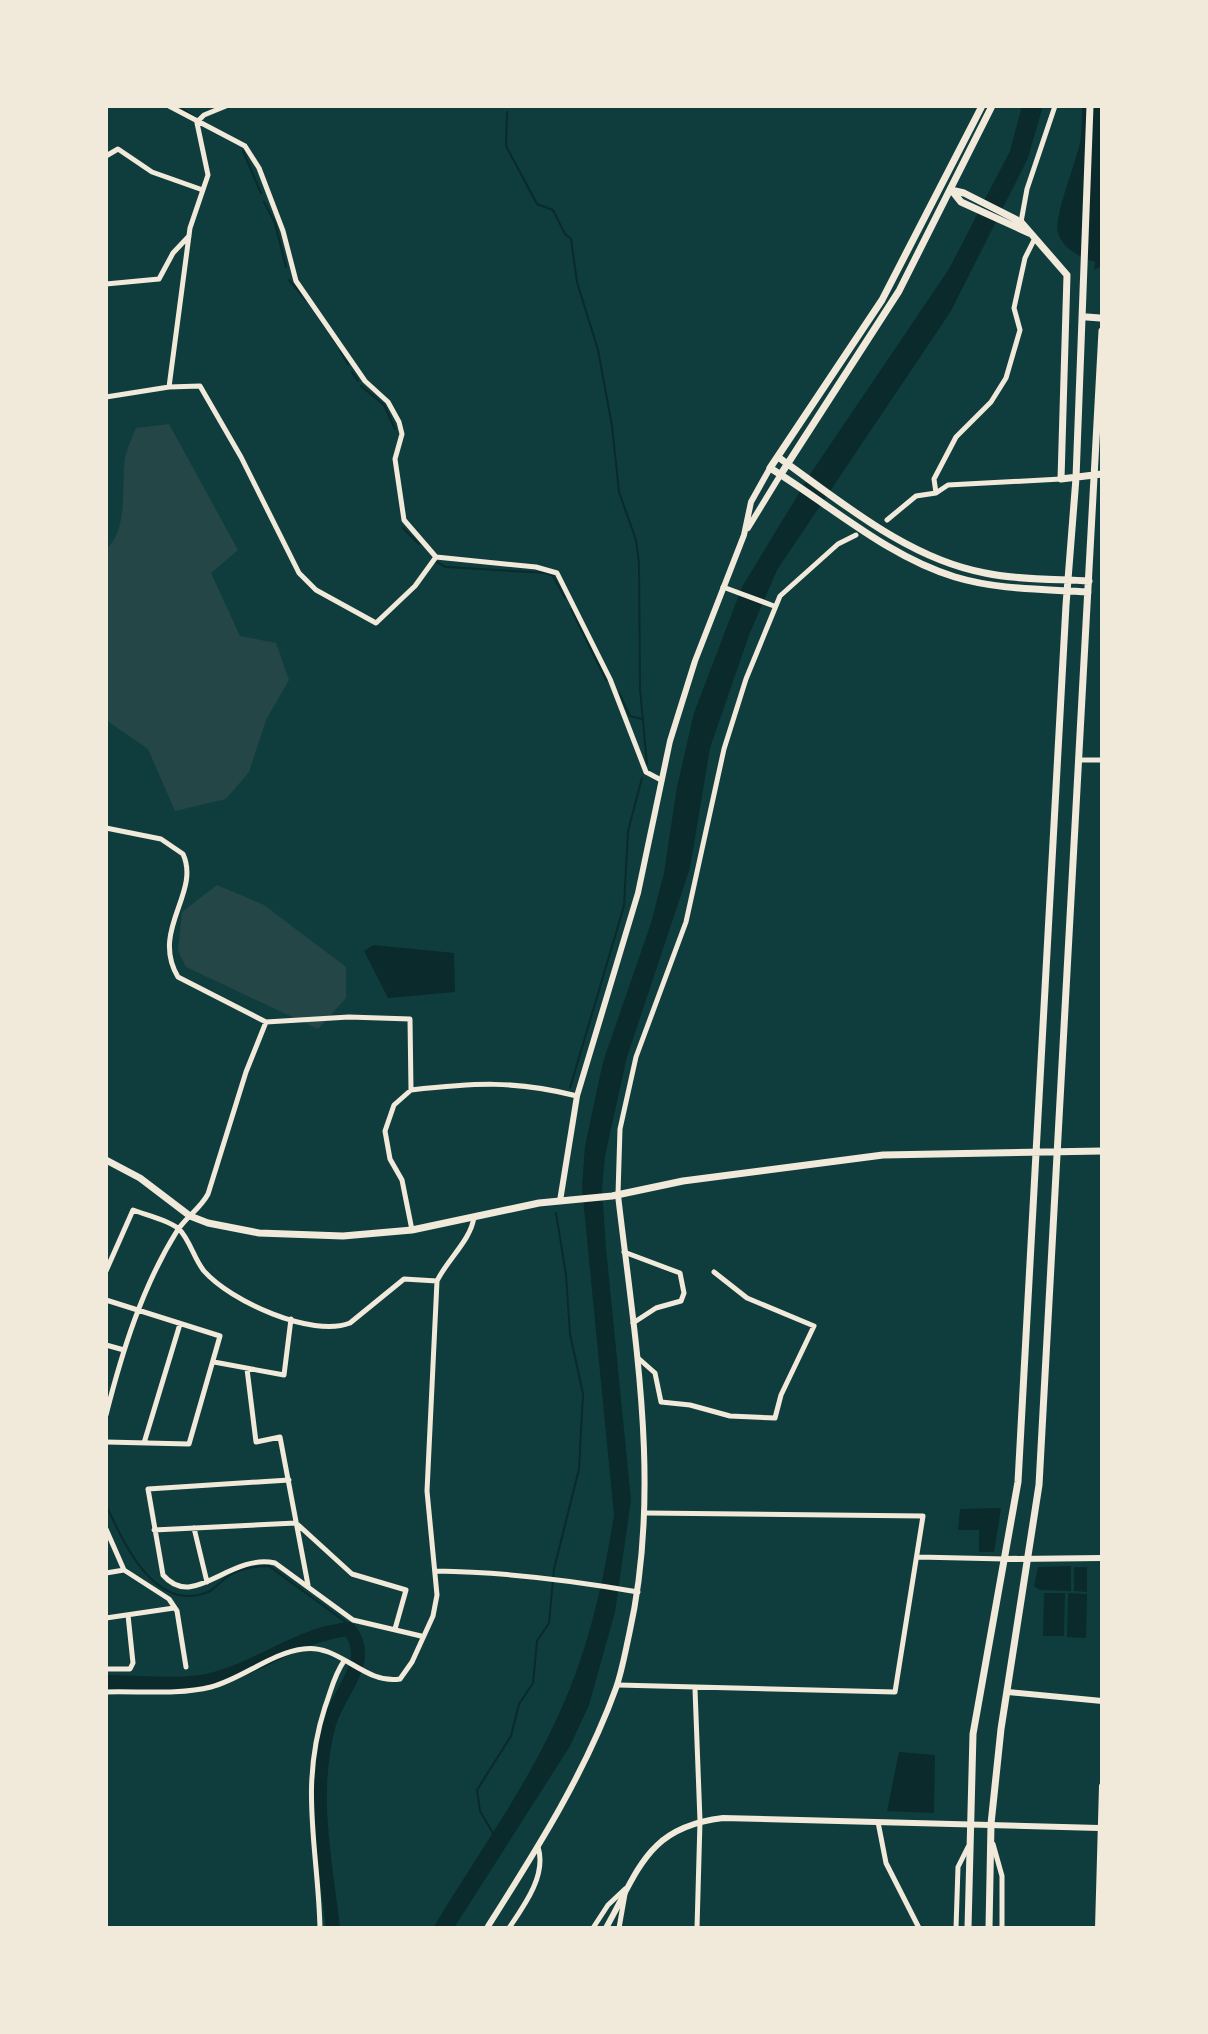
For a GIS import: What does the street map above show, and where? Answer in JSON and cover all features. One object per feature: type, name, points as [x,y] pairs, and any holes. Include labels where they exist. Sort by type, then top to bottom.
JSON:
[{"type":"main road","points":[[982,106],[882,300],[770,468],[893,548],[939,571],[1000,587],[1088,592]]},
{"type":"main road","points":[[781,474],[884,316],[952,191],[992,106]]},
{"type":"main road","points":[[968,1928],[973,1734],[1018,1482],[1067,580],[1076,478],[1090,106]]},
{"type":"main road","points":[[943,186],[964,193],[1018,224],[1033,236],[1067,275],[1070,316],[1061,479],[1098,476]]},
{"type":"main road","points":[[952,191],[961,202],[1018,224]]},
{"type":"main road","points":[[1087,317],[1100,318]]},
{"type":"main road","points":[[989,1928],[991,1824],[1039,1485],[1088,592],[1098,476],[1102,331]]},
{"type":"main road","points":[[778,457],[899,539],[943,562],[983,573],[1089,581]]},
{"type":"main road","points":[[106,1160],[140,1178],[190,1216],[228,1227],[298,1236],[412,1230],[560,1201],[615,1196],[683,1181],[883,1155],[1102,1151]]},
{"type":"street","points":[[169,106],[245,146],[259,168],[283,231],[296,281],[365,381],[388,402],[402,434],[395,459],[404,520],[436,557],[550,569],[557,573],[610,679],[614,699],[646,772],[661,780]]},
{"type":"street","points":[[197,122],[204,115],[226,106]]},
{"type":"street","points":[[1018,224],[1055,106]]},
{"type":"street","points":[[169,387],[189,236],[200,189],[208,175],[197,122]]},
{"type":"street","points":[[106,156],[118,149],[124,151],[152,172],[200,189]]},
{"type":"street","points":[[106,284],[159,279],[173,253],[189,236]]},
{"type":"street","points":[[936,493],[934,479],[956,437],[991,402],[1006,378],[1020,330],[1014,308],[1033,236]]},
{"type":"street","points":[[106,397],[169,387],[195,386],[203,390],[241,457],[290,559],[316,590],[376,623],[415,586],[436,557]]},
{"type":"street","points":[[744,535],[751,502],[770,468]]},
{"type":"street","points":[[560,1201],[577,1096],[638,893],[661,780],[695,661],[744,535],[781,474]]},
{"type":"street","points":[[887,520],[916,496],[936,493],[948,485],[1061,479]]},
{"type":"street","points":[[487,1928],[538,1847],[599,1730],[618,1685],[639,1592],[647,1513],[638,1358],[615,1196],[620,1129],[636,1057],[686,922],[724,749],[774,606],[790,583],[838,544],[856,535]]},
{"type":"street","points":[[723,587],[774,606]]},
{"type":"street","points":[[1079,760],[1102,760]]},
{"type":"street","points":[[106,828],[161,839],[183,854],[187,878],[170,929],[171,965],[178,977],[266,1022],[349,1017],[410,1019],[411,1090]]},
{"type":"street","points":[[106,1415],[109,1391],[139,1311],[178,1228],[208,1194],[246,1072],[266,1022]]},
{"type":"street","points":[[412,1230],[402,1180],[390,1159],[385,1131],[394,1105],[411,1090],[487,1082],[538,1086],[577,1096]]},
{"type":"street","points":[[106,1271],[133,1210],[178,1228],[205,1272],[240,1300],[314,1326],[340,1327],[365,1312],[392,1285],[404,1279],[437,1281]]},
{"type":"street","points":[[106,1692],[211,1687],[301,1649],[333,1651],[344,1661],[364,1670],[391,1681],[400,1679],[412,1662],[421,1636],[433,1616],[437,1595],[427,1491],[437,1281],[446,1262],[473,1227],[475,1216]]},
{"type":"street","points":[[624,1252],[680,1273],[684,1293],[681,1301],[656,1308],[633,1323]]},
{"type":"street","points":[[638,1358],[655,1373],[661,1402],[690,1405],[730,1416],[775,1418],[781,1395],[814,1326],[747,1298],[714,1272]]},
{"type":"street","points":[[106,1300],[220,1336],[189,1444],[106,1442]]},
{"type":"street","points":[[214,1362],[284,1375],[291,1319]]},
{"type":"street","points":[[144,1443],[180,1324]]},
{"type":"street","points":[[106,1345],[124,1350]]},
{"type":"street","points":[[247,1369],[256,1442],[280,1437],[308,1585]]},
{"type":"street","points":[[289,1480],[148,1489],[163,1575],[176,1586],[194,1588],[234,1566],[262,1560],[275,1563],[353,1620],[421,1636]]},
{"type":"street","points":[[618,1685],[895,1692],[923,1516],[647,1513]]},
{"type":"street","points":[[154,1530],[296,1523],[352,1574],[406,1590],[395,1629]]},
{"type":"street","points":[[194,1528],[207,1582]]},
{"type":"street","points":[[106,1530],[124,1570],[169,1599],[177,1611],[186,1667]]},
{"type":"street","points":[[918,1557],[1102,1558]]},
{"type":"street","points":[[106,1573],[124,1570]]},
{"type":"street","points":[[436,1571],[504,1572],[639,1592]]},
{"type":"street","points":[[169,1599],[176,1586]]},
{"type":"street","points":[[106,1618],[174,1608]]},
{"type":"street","points":[[106,1669],[130,1669],[133,1663],[128,1615]]},
{"type":"street","points":[[320,1928],[309,1792],[321,1719],[337,1672],[344,1661]]},
{"type":"street","points":[[695,1689],[700,1821],[697,1928]]},
{"type":"street","points":[[1008,1692],[1102,1701]]},
{"type":"street","points":[[1098,1928],[1102,1786]]},
{"type":"street","points":[[606,1928],[641,1861],[661,1839],[700,1821],[971,1823],[1099,1828]]},
{"type":"street","points":[[878,1822],[886,1863],[919,1928]]},
{"type":"street","points":[[991,1840],[1002,1876],[1002,1928]]},
{"type":"street","points":[[956,1928],[958,1867],[970,1844]]},
{"type":"street","points":[[509,1928],[532,1888],[541,1857],[538,1847]]},
{"type":"street","points":[[593,1928],[608,1905],[626,1889]]},
{"type":"street","points":[[619,1928],[626,1889]]},
{"type":"shaded area","points":[[1022,106],[1043,106],[1028,158],[951,311],[777,570],[749,635],[710,748],[690,868],[627,1057],[605,1156],[602,1189],[606,1248],[631,1500],[615,1612],[589,1705],[570,1746],[454,1928],[433,1928],[515,1798],[545,1744],[578,1667],[605,1567],[614,1515],[582,1188],[585,1146],[603,1062],[651,923],[664,873],[677,787],[694,713],[742,587],[813,470],[949,269],[1010,151]]},
{"type":"shaded area","points":[[1082,106],[1102,106],[1102,266],[1094,270],[1095,262],[1078,255],[1064,244],[1057,226],[1080,143]]},
{"type":"shaded area","points":[[169,424],[238,550],[211,573],[240,636],[276,643],[289,680],[266,720],[249,772],[226,799],[175,811],[148,749],[106,720],[106,549],[118,531],[121,519],[125,458],[136,428]]},
{"type":"shaded area","points":[[217,885],[264,905],[346,967],[346,998],[318,1029],[186,967],[178,951],[182,912]]},
{"type":"shaded area","points":[[373,945],[454,953],[455,992],[388,998],[364,951]]},
{"type":"shaded area","points":[[1001,1508],[994,1552],[979,1552],[979,1530],[958,1530],[960,1509]]},
{"type":"shaded area","points":[[1071,1566],[1071,1591],[1040,1590],[1034,1586],[1038,1567]]},
{"type":"shaded area","points":[[1074,1567],[1087,1567],[1087,1592],[1074,1591]]},
{"type":"shaded area","points":[[1044,1593],[1065,1593],[1064,1636],[1043,1636]]},
{"type":"shaded area","points":[[1068,1593],[1087,1594],[1086,1638],[1067,1637]]},
{"type":"shaded area","points":[[899,1752],[935,1755],[934,1813],[887,1811]]},
{"type":"waterway","points":[[178,106],[195,117]]},
{"type":"waterway","points":[[507,112],[506,146],[537,204],[553,210],[565,234],[571,239],[577,282],[598,350],[612,426],[619,492],[636,540],[639,563],[640,689],[647,764]]},
{"type":"waterway","points":[[243,151],[261,193]]},
{"type":"waterway","points":[[264,202],[275,223],[286,267]]},
{"type":"waterway","points":[[289,280],[306,300]]},
{"type":"waterway","points":[[315,312],[336,343]]},
{"type":"waterway","points":[[340,351],[348,364]]},
{"type":"waterway","points":[[352,372],[358,381]]},
{"type":"waterway","points":[[361,386],[384,405],[395,429]]},
{"type":"waterway","points":[[403,528],[419,544]]},
{"type":"waterway","points":[[436,562],[446,567],[546,573],[553,576],[565,598]]},
{"type":"waterway","points":[[571,609],[606,680]]},
{"type":"waterway","points":[[619,693],[630,716],[642,719]]},
{"type":"waterway","points":[[570,1088],[624,906],[628,831],[642,778]]},
{"type":"waterway","points":[[494,1835],[480,1811],[477,1790],[511,1736],[519,1704],[533,1683],[537,1641],[549,1623],[554,1569],[579,1469],[583,1394],[570,1334],[566,1275],[556,1213]]},
{"type":"waterway","points":[[106,1505],[143,1570],[156,1584],[172,1593],[189,1596],[208,1592],[236,1572],[269,1566],[347,1623],[349,1629]]},
{"type":"waterway","points":[[106,1682],[172,1684],[211,1680],[246,1668],[313,1637],[349,1629],[356,1641],[356,1665],[329,1724],[320,1776],[323,1851],[333,1928]]},
{"type":"waterway","points":[[242,1928],[261,1928]]}]
